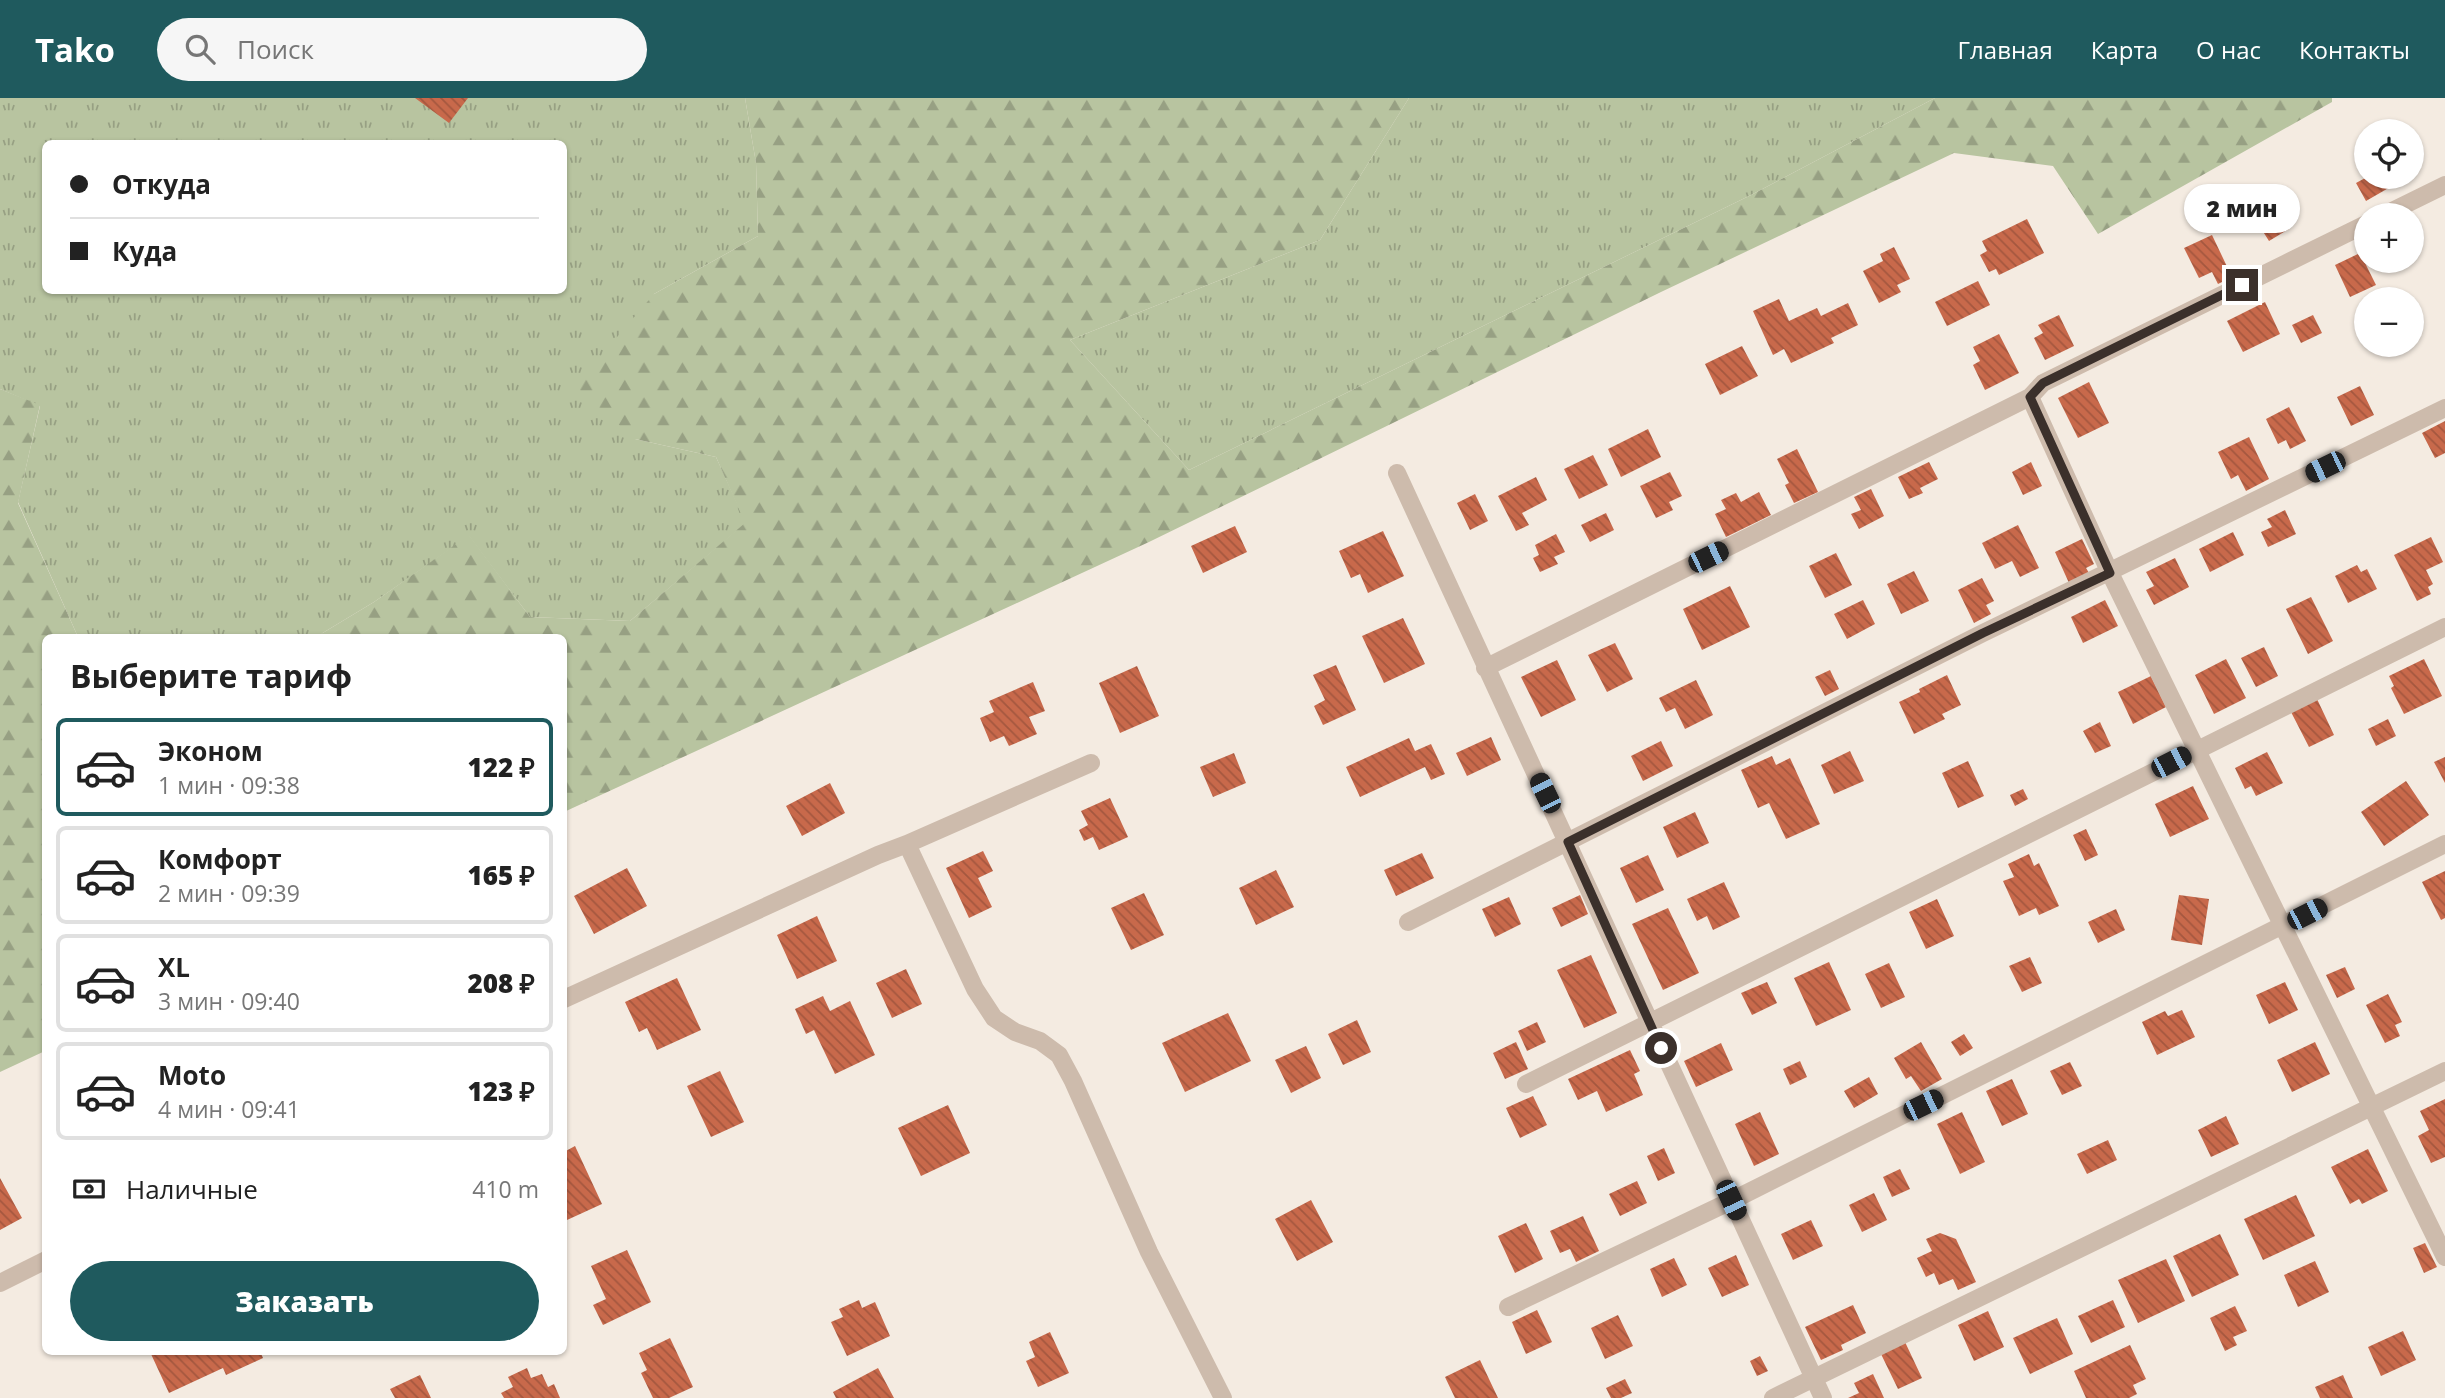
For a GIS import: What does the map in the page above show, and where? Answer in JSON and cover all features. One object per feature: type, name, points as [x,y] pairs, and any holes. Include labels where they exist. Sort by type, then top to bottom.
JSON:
[{"type":"street","points":[[2408,203],[2445,185]]},
{"type":"street","points":[[1485,668],[2030,397],[2043,383],[2354,230]]},
{"type":"street","points":[[2030,397],[2110,573],[2445,1257]]},
{"type":"street","points":[[1408,922],[1983,633],[2445,408]]},
{"type":"street","points":[[1397,473],[1823,1398]]},
{"type":"street","points":[[1526,1084],[2445,627]]},
{"type":"street","points":[[567,998],[878,855],[907,845],[1091,763]]},
{"type":"street","points":[[1508,1307],[1731,1200],[2445,844]]},
{"type":"street","points":[[907,845],[975,989],[994,1018],[1015,1032],[1040,1041],[1059,1055],[1149,1252],[1223,1398]]},
{"type":"street","points":[[1773,1398],[2445,1071]]},
{"type":"street","points":[[0,1283],[42,1262]]},
{"type":"green space","points":[[0,98],[745,98],[756,163],[758,236],[654,294],[635,439],[716,457],[746,523],[630,621],[530,617],[469,536],[374,602],[321,634],[77,634],[18,502],[40,406],[0,389]]},
{"type":"green space","points":[[745,98],[1409,98],[1320,240],[1070,340],[1189,470],[1751,195],[1935,98],[2332,98],[2332,102],[2098,234],[2053,166],[1954,153],[1661,292],[1149,542],[567,811],[567,634],[321,634],[374,602],[469,535],[530,617],[630,621],[745,523],[716,457],[635,439],[575,386],[654,294],[758,236],[756,163]]},
{"type":"green space","points":[[1409,98],[1935,98],[1751,195],[1189,470],[1070,340],[1320,240]]},
{"type":"green space","points":[[0,389],[40,405],[18,503],[77,634],[42,634],[42,1052],[0,1072]]},
{"type":"building","points":[[415,98],[468,98],[449,123]]},
{"type":"building","points":[[2359,189],[2387,189],[2366,201]]},
{"type":"building","points":[[2267,195],[2289,229],[2269,241],[2248,208]]},
{"type":"building","points":[[2027,219],[2044,253],[1999,275],[1996,269],[1989,272],[1980,255],[1987,251],[1982,241]]},
{"type":"building","points":[[2212,235],[2232,277],[2218,284],[2212,272],[2199,278],[2184,248]]},
{"type":"building","points":[[1894,247],[1910,279],[1897,285],[1901,292],[1879,303],[1863,271],[1883,261],[1880,254]]},
{"type":"building","points":[[2354,256],[2354,273],[2370,273],[2376,285],[2354,287],[2354,295],[2350,297],[2335,265]]},
{"type":"building","points":[[1978,281],[1990,305],[1947,326],[1935,302]]},
{"type":"building","points":[[1779,299],[1789,321],[1817,308],[1821,316],[1848,303],[1858,325],[1831,338],[1834,343],[1791,363],[1784,349],[1773,355],[1753,311]]},
{"type":"building","points":[[2265,302],[2280,334],[2243,352],[2227,321]]},
{"type":"building","points":[[2059,315],[2074,346],[2045,360],[2034,338],[2043,333],[2038,325]]},
{"type":"building","points":[[2313,315],[2322,333],[2301,343],[2292,325]]},
{"type":"building","points":[[1999,334],[2019,373],[1985,390],[1973,365],[1980,361],[1973,347]]},
{"type":"building","points":[[1742,346],[1758,376],[1720,395],[1705,364]]},
{"type":"building","points":[[2089,382],[2109,423],[2078,438],[2058,398]]},
{"type":"building","points":[[2360,386],[2374,415],[2351,426],[2337,397]]},
{"type":"building","points":[[2289,407],[2306,441],[2290,449],[2286,440],[2278,444],[2266,419]]},
{"type":"building","points":[[2445,421],[2445,453],[2435,458],[2422,433]]},
{"type":"building","points":[[1648,429],[1661,457],[1621,477],[1608,449]]},
{"type":"building","points":[[2249,437],[2269,479],[2246,491],[2238,475],[2231,479],[2218,452]]},
{"type":"building","points":[[1797,449],[1818,492],[1794,503],[1785,485],[1789,483],[1777,459]]},
{"type":"building","points":[[1593,455],[1608,485],[1579,499],[1564,469]]},
{"type":"building","points":[[1929,462],[1938,479],[1920,488],[1923,493],[1909,499],[1898,477]]},
{"type":"building","points":[[2031,462],[2042,486],[2023,495],[2012,472]]},
{"type":"building","points":[[1670,472],[1682,496],[1669,502],[1673,510],[1656,518],[1640,486]]},
{"type":"building","points":[[1536,477],[1547,500],[1522,513],[1529,525],[1516,531],[1498,496]]},
{"type":"building","points":[[1871,489],[1884,516],[1859,529],[1851,514],[1861,510],[1854,497]]},
{"type":"building","points":[[1759,492],[1771,515],[1726,537],[1715,514],[1726,509],[1721,500],[1736,493],[1741,502]]},
{"type":"building","points":[[1475,494],[1488,521],[1470,530],[1457,503]]},
{"type":"building","points":[[2285,510],[2296,534],[2268,547],[2261,532],[2272,527],[2267,519]]},
{"type":"building","points":[[1606,513],[1614,530],[1590,542],[1581,525]]},
{"type":"building","points":[[2018,525],[2039,568],[2020,577],[2012,561],[1995,569],[1982,543]]},
{"type":"building","points":[[1235,526],[1247,552],[1203,573],[1191,546]]},
{"type":"building","points":[[1383,531],[1404,576],[1368,593],[1360,574],[1351,578],[1339,551]]},
{"type":"building","points":[[2233,532],[2244,555],[2210,572],[2199,549]]},
{"type":"building","points":[[1556,534],[1565,552],[1554,557],[1558,564],[1540,572],[1533,558],[1539,555],[1535,545]]},
{"type":"building","points":[[2431,537],[2443,562],[2426,570],[2433,584],[2428,587],[2431,594],[2417,601],[2394,555]]},
{"type":"building","points":[[2082,539],[2094,564],[2086,568],[2089,573],[2069,583],[2055,552]]},
{"type":"building","points":[[1836,553],[1852,585],[1825,598],[1809,566]]},
{"type":"building","points":[[2175,558],[2189,587],[2154,605],[2146,590],[2154,586],[2146,572]]},
{"type":"building","points":[[2357,565],[2361,572],[2367,569],[2377,589],[2348,603],[2335,576]]},
{"type":"building","points":[[1914,571],[1929,601],[1901,614],[1887,584]]},
{"type":"building","points":[[1982,578],[1994,601],[1986,605],[1991,614],[1974,623],[1958,590]]},
{"type":"building","points":[[1730,586],[1750,627],[1702,650],[1683,609]]},
{"type":"building","points":[[2311,597],[2333,641],[2308,654],[2286,609]]},
{"type":"building","points":[[1863,600],[1875,624],[1847,639],[1834,614]]},
{"type":"building","points":[[2105,600],[2118,626],[2083,643],[2071,617]]},
{"type":"building","points":[[1403,618],[1425,664],[1384,683],[1362,636]]},
{"type":"building","points":[[1615,643],[1633,679],[1607,692],[1588,655]]},
{"type":"building","points":[[2264,647],[2278,676],[2256,687],[2241,658]]},
{"type":"building","points":[[2226,659],[2246,698],[2214,714],[2195,675]]},
{"type":"building","points":[[2424,659],[2442,696],[2404,714],[2391,688],[2394,686],[2389,676]]},
{"type":"building","points":[[1557,660],[1576,700],[1541,717],[1521,677]]},
{"type":"building","points":[[1336,665],[1356,710],[1323,725],[1314,706],[1325,700],[1313,675]]},
{"type":"building","points":[[1137,666],[1159,716],[1120,733],[1099,683]]},
{"type":"building","points":[[1830,670],[1839,689],[1825,696],[1815,677]]},
{"type":"building","points":[[1947,675],[1961,705],[1942,714],[1945,719],[1914,734],[1899,702]]},
{"type":"building","points":[[2151,676],[2166,707],[2133,724],[2118,692]]},
{"type":"building","points":[[1696,680],[1713,715],[1685,729],[1675,708],[1666,712],[1659,698]]},
{"type":"building","points":[[1033,682],[1045,711],[1029,717],[1037,734],[1009,746],[1004,736],[990,742],[980,718],[994,712],[989,701]]},
{"type":"building","points":[[2317,699],[2334,735],[2309,747],[2291,712]]},
{"type":"building","points":[[2388,719],[2396,736],[2376,746],[2368,729]]},
{"type":"building","points":[[2100,722],[2111,746],[2095,753],[2083,731]]},
{"type":"building","points":[[1491,737],[1501,760],[1467,776],[1456,753]]},
{"type":"building","points":[[1409,738],[1415,751],[1431,744],[1445,774],[1431,780],[1425,767],[1360,797],[1346,767]]},
{"type":"building","points":[[1661,741],[1673,766],[1643,781],[1631,756]]},
{"type":"building","points":[[1850,751],[1864,781],[1834,794],[1821,765]]},
{"type":"building","points":[[2267,752],[2283,783],[2256,796],[2251,786],[2245,789],[2235,768]]},
{"type":"building","points":[[1234,753],[1246,783],[1213,797],[1200,767]]},
{"type":"building","points":[[1772,756],[1776,765],[1790,758],[1820,824],[1786,839],[1769,803],[1758,808],[1741,770]]},
{"type":"building","points":[[2445,757],[2445,783],[2434,762]]},
{"type":"building","points":[[1968,761],[1984,796],[1958,808],[1942,773]]},
{"type":"building","points":[[2406,781],[2429,815],[2384,846],[2361,812]]},
{"type":"building","points":[[830,783],[845,813],[802,836],[786,806]]},
{"type":"building","points":[[2193,786],[2209,819],[2170,837],[2155,804]]},
{"type":"building","points":[[2023,789],[2028,799],[2015,806],[2010,795]]},
{"type":"building","points":[[1110,798],[1128,837],[1099,850],[1093,837],[1084,841],[1079,830],[1088,825],[1081,811]]},
{"type":"building","points":[[1695,812],[1709,843],[1677,858],[1663,827]]},
{"type":"building","points":[[2086,829],[2098,855],[2085,861],[2073,835]]},
{"type":"building","points":[[983,851],[993,871],[978,878],[992,907],[969,918],[946,868]]},
{"type":"building","points":[[1422,853],[1434,878],[1396,896],[1384,870]]},
{"type":"building","points":[[2029,854],[2034,866],[2039,863],[2059,906],[2039,915],[2036,908],[2019,916],[2003,881],[2014,877],[2008,864]]},
{"type":"building","points":[[1648,855],[1664,890],[1636,903],[1620,868]]},
{"type":"building","points":[[627,868],[647,906],[594,934],[574,896]]},
{"type":"building","points":[[1276,870],[1294,907],[1256,925],[1239,888]]},
{"type":"building","points":[[2445,871],[2445,918],[2441,920],[2422,882]]},
{"type":"building","points":[[1724,882],[1740,917],[1713,930],[1707,916],[1697,921],[1687,899]]},
{"type":"building","points":[[1144,893],[1164,935],[1131,950],[1111,908]]},
{"type":"building","points":[[1580,895],[1588,914],[1561,927],[1552,908]]},
{"type":"building","points":[[2179,895],[2209,899],[2202,945],[2171,940]]},
{"type":"building","points":[[1509,897],[1521,924],[1495,937],[1482,909]]},
{"type":"building","points":[[1937,899],[1954,936],[1926,949],[1909,912]]},
{"type":"building","points":[[1668,908],[1699,973],[1663,990],[1632,924]]},
{"type":"building","points":[[2116,909],[2125,930],[2098,943],[2088,922]]},
{"type":"building","points":[[817,916],[837,961],[797,979],[777,935]]},
{"type":"building","points":[[1591,955],[1617,1013],[1584,1028],[1557,970]]},
{"type":"building","points":[[2030,957],[2042,983],[2022,992],[2009,966]]},
{"type":"building","points":[[1829,962],[1851,1010],[1816,1026],[1794,978]]},
{"type":"building","points":[[1889,963],[1905,997],[1881,1008],[1865,974]]},
{"type":"building","points":[[2345,967],[2355,989],[2337,998],[2326,975]]},
{"type":"building","points":[[906,969],[922,1004],[892,1018],[876,983]]},
{"type":"building","points":[[677,978],[701,1030],[657,1050],[647,1028],[639,1032],[625,1002]]},
{"type":"building","points":[[1767,982],[1777,1003],[1752,1015],[1741,993]]},
{"type":"building","points":[[2285,982],[2298,1010],[2269,1024],[2256,995]]},
{"type":"building","points":[[2388,994],[2402,1022],[2395,1025],[2400,1036],[2385,1043],[2366,1005]]},
{"type":"building","points":[[823,996],[830,1011],[850,1001],[875,1055],[835,1074],[814,1030],[806,1034],[795,1009]]},
{"type":"building","points":[[2182,1010],[2195,1037],[2157,1055],[2142,1022],[2165,1011],[2168,1016]]},
{"type":"building","points":[[1228,1013],[1251,1061],[1185,1092],[1162,1043]]},
{"type":"building","points":[[1357,1020],[1371,1052],[1343,1065],[1328,1034]]},
{"type":"building","points":[[1537,1022],[1546,1042],[1527,1051],[1518,1031]]},
{"type":"building","points":[[1964,1034],[1973,1048],[1960,1056],[1951,1042]]},
{"type":"building","points":[[1516,1042],[1528,1069],[1505,1079],[1493,1053]]},
{"type":"building","points":[[1921,1042],[1942,1079],[1921,1091],[1911,1076],[1906,1079],[1894,1058]]},
{"type":"building","points":[[2315,1042],[2330,1074],[2292,1092],[2277,1060]]},
{"type":"building","points":[[1721,1043],[1733,1070],[1696,1087],[1684,1061]]},
{"type":"building","points":[[1306,1046],[1321,1078],[1291,1093],[1275,1060]]},
{"type":"building","points":[[1630,1050],[1640,1071],[1634,1074],[1643,1095],[1606,1112],[1597,1091],[1578,1100],[1568,1079]]},
{"type":"building","points":[[1800,1061],[1807,1077],[1790,1085],[1783,1069]]},
{"type":"building","points":[[2070,1062],[2082,1086],[2062,1095],[2050,1071]]},
{"type":"building","points":[[720,1071],[744,1122],[711,1137],[687,1086]]},
{"type":"building","points":[[1869,1077],[1878,1094],[1854,1108],[1844,1091]]},
{"type":"building","points":[[2012,1079],[2028,1114],[2002,1126],[1986,1091]]},
{"type":"building","points":[[1533,1096],[1547,1125],[1520,1138],[1506,1108]]},
{"type":"building","points":[[2445,1099],[2445,1157],[2431,1163],[2418,1136],[2429,1130],[2420,1111]]},
{"type":"building","points":[[948,1105],[970,1153],[921,1176],[898,1128]]},
{"type":"building","points":[[1760,1112],[1779,1154],[1754,1166],[1735,1124]]},
{"type":"building","points":[[1962,1112],[1985,1162],[1960,1174],[1937,1124]]},
{"type":"building","points":[[2226,1116],[2239,1144],[2211,1157],[2198,1130]]},
{"type":"building","points":[[2108,1140],[2117,1160],[2087,1174],[2077,1154]]},
{"type":"building","points":[[575,1146],[602,1204],[567,1220],[567,1150]]},
{"type":"building","points":[[1664,1148],[1675,1173],[1658,1181],[1647,1156]]},
{"type":"building","points":[[2368,1149],[2388,1191],[2362,1204],[2359,1199],[2350,1204],[2331,1167]]},
{"type":"building","points":[[1900,1169],[1910,1189],[1892,1197],[1883,1177]]},
{"type":"building","points":[[0,1178],[22,1218],[0,1230]]},
{"type":"building","points":[[1637,1181],[1647,1203],[1620,1216],[1609,1194]]},
{"type":"building","points":[[1874,1193],[1887,1220],[1862,1232],[1849,1205]]},
{"type":"building","points":[[2296,1195],[2315,1236],[2263,1260],[2244,1219]]},
{"type":"building","points":[[1311,1200],[1333,1242],[1297,1261],[1275,1219]]},
{"type":"building","points":[[1583,1216],[1599,1251],[1576,1262],[1570,1249],[1560,1253],[1550,1231]]},
{"type":"building","points":[[1811,1220],[1823,1246],[1793,1260],[1781,1234]]},
{"type":"building","points":[[1526,1223],[1543,1259],[1515,1273],[1498,1236]]},
{"type":"building","points":[[1940,1233],[1956,1239],[1976,1282],[1958,1290],[1953,1279],[1939,1285],[1934,1273],[1926,1277],[1917,1258],[1932,1251],[1926,1239]]},
{"type":"building","points":[[2220,1234],[2239,1275],[2192,1297],[2173,1256]]},
{"type":"building","points":[[2425,1243],[2437,1267],[2424,1273],[2413,1248]]},
{"type":"building","points":[[627,1250],[651,1302],[603,1325],[593,1305],[606,1299],[591,1266]]},
{"type":"building","points":[[1736,1255],[1749,1285],[1722,1297],[1708,1268]]},
{"type":"building","points":[[1674,1258],[1687,1285],[1662,1297],[1650,1269]]},
{"type":"building","points":[[2166,1259],[2185,1301],[2138,1323],[2118,1280]]},
{"type":"building","points":[[2315,1261],[2329,1292],[2298,1307],[2284,1275]]},
{"type":"building","points":[[859,1300],[862,1308],[875,1302],[890,1336],[847,1356],[831,1322],[843,1317],[839,1309]]},
{"type":"building","points":[[2113,1300],[2125,1327],[2091,1343],[2078,1316]]},
{"type":"building","points":[[1853,1305],[1866,1333],[1841,1345],[1843,1350],[1821,1360],[1805,1327]]},
{"type":"building","points":[[2235,1306],[2247,1331],[2233,1337],[2237,1345],[2225,1351],[2210,1318]]},
{"type":"building","points":[[1537,1310],[1552,1342],[1526,1354],[1512,1322]]},
{"type":"building","points":[[1988,1311],[2004,1347],[1974,1361],[1958,1325]]},
{"type":"building","points":[[1618,1315],[1633,1346],[1605,1359],[1591,1328]]},
{"type":"building","points":[[2057,1318],[2073,1354],[2030,1374],[2013,1338]]},
{"type":"building","points":[[2403,1331],[2416,1360],[2381,1376],[2368,1347]]},
{"type":"building","points":[[1050,1332],[1069,1373],[1038,1387],[1026,1361],[1035,1357],[1029,1342]]},
{"type":"building","points":[[670,1338],[693,1387],[669,1398],[653,1398],[641,1373],[647,1370],[639,1353]]},
{"type":"building","points":[[1905,1342],[1922,1378],[1898,1389],[1881,1354]]},
{"type":"building","points":[[2130,1345],[2146,1379],[2133,1385],[2137,1394],[2129,1398],[2086,1398],[2074,1371]]},
{"type":"building","points":[[151,1355],[262,1355],[263,1358],[226,1375],[223,1368],[169,1393]]},
{"type":"building","points":[[1760,1356],[1768,1371],[1757,1376],[1750,1361]]},
{"type":"building","points":[[1480,1360],[1498,1398],[1455,1398],[1445,1377]]},
{"type":"building","points":[[527,1368],[531,1378],[542,1374],[548,1387],[554,1384],[560,1398],[504,1398],[501,1393],[513,1387],[508,1377]]},
{"type":"building","points":[[878,1368],[894,1398],[836,1398],[833,1392]]},
{"type":"building","points":[[1873,1374],[1884,1398],[1848,1398],[1859,1393],[1854,1383]]},
{"type":"building","points":[[420,1375],[431,1398],[395,1398],[390,1389]]},
{"type":"building","points":[[2343,1375],[2353,1398],[2320,1398],[2315,1387]]},
{"type":"building","points":[[1625,1379],[1632,1393],[1621,1398],[1611,1398],[1606,1388]]},
{"type":"route","points":[[1661,1048],[1568,842],[1983,633],[2110,573],[2030,397],[2043,383],[2242,285]]}]
